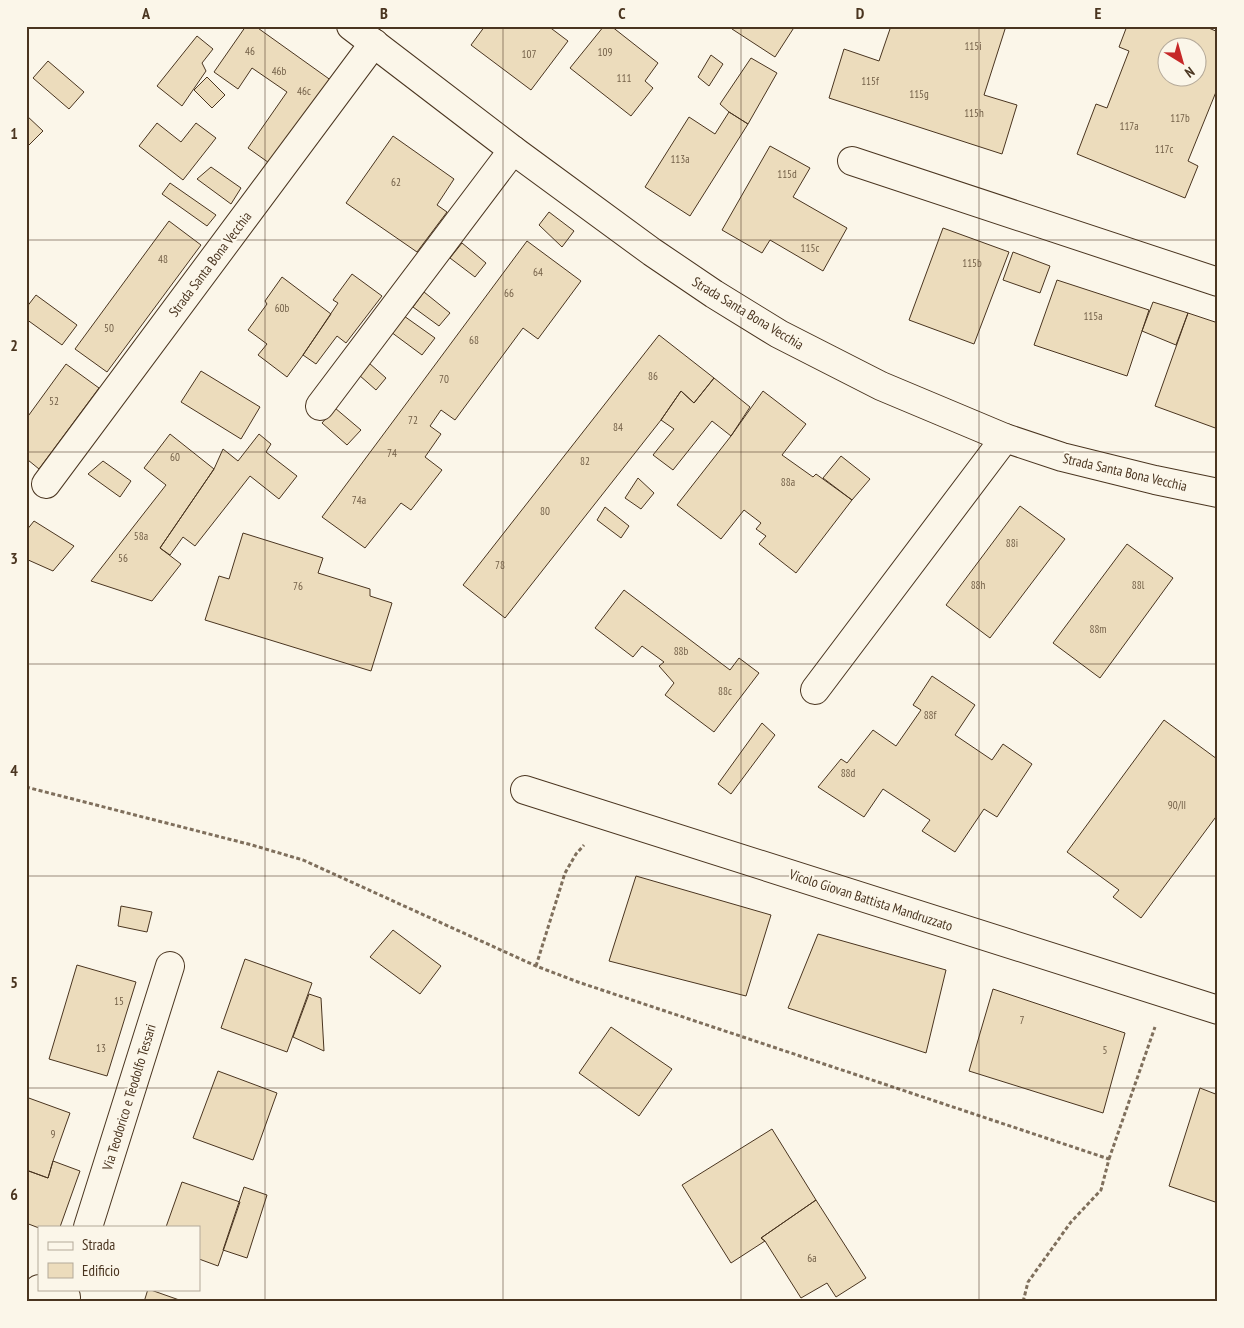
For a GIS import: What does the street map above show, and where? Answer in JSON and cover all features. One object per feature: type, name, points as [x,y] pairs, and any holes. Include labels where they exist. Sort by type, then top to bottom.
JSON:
[{"type":"street","name":"Strada Santa Bona Vecchia","points":[[351,26],[513,150],[652,252],[714,294],[779,334],[882,386],[1005,438],[1072,460],[1218,493]]},
{"type":"street","name":"Strada Santa Bona Vecchia","points":[[46,484],[374,43]]},
{"type":"street","points":[[320,406],[513,150]]},
{"type":"street","points":[[852,161],[1218,282]]},
{"type":"street","points":[[815,690],[1005,438]]},
{"type":"street","name":"Vicolo Giovan Battista Mandruzzato","points":[[525,790],[1218,1010]]},
{"type":"street","name":"Via Teodorico e Teodolfo Tessari","points":[[88,1226],[170,966]]},
{"type":"street","points":[[26,1285],[38,1289]]},
{"type":"street","points":[[43,1290],[66,1296]]},
{"type":"path","points":[[26,787],[252,845],[302,860],[536,966],[578,982],[1109,1158]]},
{"type":"path","points":[[1023,1302],[1028,1282],[1071,1222],[1101,1190],[1109,1158],[1156,1024]]},
{"type":"building","points":[[246,26],[255,26],[332,81],[272,165],[248,148],[287,92],[252,68],[238,89],[214,72]]},
{"type":"building","points":[[485,26],[548,26],[568,41],[531,90],[471,45]]},
{"type":"building","points":[[604,26],[611,26],[658,63],[645,81],[653,88],[631,116],[570,68]]},
{"type":"building","points":[[734,26],[795,26],[775,57],[732,29]]},
{"type":"building","points":[[891,26],[1006,26],[984,95],[1017,105],[1002,154],[829,98],[844,49],[879,61]]},
{"type":"building","points":[[1127,26],[1204,26],[1218,32],[1218,87],[1188,161],[1198,166],[1185,198],[1077,154],[1096,104],[1107,108],[1129,51],[1119,47]]},
{"type":"building","points":[[197,36],[213,49],[202,63],[206,71],[182,106],[157,86]]},
{"type":"building","points":[[711,55],[723,64],[709,86],[698,77]]},
{"type":"building","points":[[751,58],[777,73],[748,124],[720,104]]},
{"type":"building","points":[[48,61],[84,92],[69,109],[33,78]]},
{"type":"building","points":[[207,77],[225,95],[212,108],[194,90]]},
{"type":"building","points":[[729,112],[748,124],[690,216],[645,187],[689,117],[715,134]]},
{"type":"building","points":[[26,115],[43,131],[26,148]]},
{"type":"building","points":[[157,123],[181,142],[196,123],[216,138],[183,180],[139,146]]},
{"type":"building","points":[[393,136],[454,179],[437,205],[447,212],[417,252],[346,203]]},
{"type":"building","points":[[770,146],[810,168],[793,197],[847,228],[823,271],[770,240],[762,253],[722,230]]},
{"type":"building","points":[[211,167],[241,188],[231,204],[197,179]]},
{"type":"building","points":[[170,183],[216,215],[207,226],[162,194]]},
{"type":"building","points":[[549,212],[574,231],[562,247],[539,225]]},
{"type":"building","points":[[169,221],[201,245],[107,372],[75,349]]},
{"type":"building","points":[[943,228],[1009,252],[974,344],[909,320]]},
{"type":"building","points":[[527,241],[581,281],[538,339],[523,328],[455,420],[441,410],[430,426],[441,434],[425,457],[442,470],[411,510],[401,503],[365,548],[322,517]]},
{"type":"building","points":[[462,243],[486,263],[475,277],[450,258]]},
{"type":"building","points":[[1013,252],[1050,266],[1040,293],[1003,280]]},
{"type":"building","points":[[352,274],[382,296],[346,343],[337,336],[316,364],[303,355],[338,303],[333,300]]},
{"type":"building","points":[[282,277],[331,314],[287,377],[258,355],[267,344],[248,330],[267,304],[265,301]]},
{"type":"building","points":[[1057,280],[1149,310],[1127,376],[1034,345]]},
{"type":"building","points":[[424,292],[450,313],[439,326],[413,307]]},
{"type":"building","points":[[36,295],[77,325],[62,345],[26,319],[26,308]]},
{"type":"building","points":[[1153,302],[1188,313],[1176,345],[1142,331]]},
{"type":"building","points":[[1188,313],[1218,323],[1218,429],[1155,406]]},
{"type":"building","points":[[404,316],[435,338],[422,355],[391,332]]},
{"type":"building","points":[[659,335],[714,378],[694,403],[681,391],[661,420],[505,618],[463,585]]},
{"type":"building","points":[[369,363],[386,378],[376,390],[359,375]]},
{"type":"building","points":[[66,364],[99,388],[39,469],[28,460],[26,462],[26,419]]},
{"type":"building","points":[[201,371],[260,407],[241,439],[181,402]]},
{"type":"building","points":[[714,378],[750,407],[731,436],[712,421],[673,470],[653,455],[674,429],[661,420],[681,391],[694,403]]},
{"type":"building","points":[[763,391],[806,424],[782,455],[813,477],[816,474],[852,500],[796,573],[759,544],[766,536],[756,529],[761,523],[744,510],[721,539],[677,505],[731,436]]},
{"type":"building","points":[[335,408],[361,430],[347,445],[322,423]]},
{"type":"building","points":[[170,434],[214,469],[160,548],[181,564],[152,601],[91,581],[166,485],[144,468]]},
{"type":"building","points":[[259,434],[271,444],[266,452],[297,476],[279,499],[250,476],[195,546],[183,537],[170,555],[160,548],[214,469],[223,449],[238,461]]},
{"type":"building","points":[[841,456],[870,479],[852,500],[823,478]]},
{"type":"building","points":[[103,461],[131,481],[120,497],[88,474]]},
{"type":"building","points":[[638,478],[654,493],[641,509],[625,498]]},
{"type":"building","points":[[1020,506],[1065,539],[990,638],[946,605]]},
{"type":"building","points":[[605,507],[629,526],[621,538],[597,520]]},
{"type":"building","points":[[34,521],[74,546],[53,571],[26,559],[26,531]]},
{"type":"building","points":[[243,533],[323,558],[318,573],[370,589],[370,596],[392,603],[371,671],[205,620],[219,576],[229,579]]},
{"type":"building","points":[[1127,544],[1173,578],[1100,678],[1053,643]]},
{"type":"building","points":[[624,590],[730,670],[739,658],[759,673],[714,732],[665,695],[674,683],[659,666],[664,662],[642,646],[633,657],[595,628]]},
{"type":"building","points":[[932,676],[975,705],[955,735],[992,760],[1003,744],[1032,764],[997,817],[984,809],[955,852],[922,831],[930,820],[883,789],[864,817],[818,787],[841,759],[847,763],[873,730],[896,746],[921,710],[913,705]]},
{"type":"building","points":[[1164,720],[1218,758],[1218,814],[1141,918],[1113,897],[1119,890],[1067,852]]},
{"type":"building","points":[[762,723],[775,735],[731,794],[718,784]]},
{"type":"building","points":[[636,876],[771,915],[746,996],[609,961]]},
{"type":"building","points":[[121,906],[152,912],[147,932],[118,926]]},
{"type":"building","points":[[393,930],[441,966],[420,994],[370,957]]},
{"type":"building","points":[[818,934],[946,970],[926,1053],[788,1008]]},
{"type":"building","points":[[245,959],[312,983],[287,1052],[221,1028]]},
{"type":"building","points":[[77,965],[136,982],[107,1076],[49,1059]]},
{"type":"building","points":[[993,989],[1125,1033],[1103,1113],[969,1071]]},
{"type":"building","points":[[309,994],[321,998],[324,1051],[293,1037]]},
{"type":"building","points":[[611,1027],[672,1069],[639,1116],[579,1073]]},
{"type":"building","points":[[218,1071],[277,1093],[253,1160],[193,1138]]},
{"type":"building","points":[[1200,1088],[1218,1095],[1218,1203],[1169,1186]]},
{"type":"building","points":[[26,1097],[70,1113],[48,1178],[26,1170]]},
{"type":"building","points":[[772,1129],[816,1200],[761,1238],[765,1241],[731,1263],[682,1185]]},
{"type":"building","points":[[53,1161],[80,1171],[60,1226],[38,1226],[38,1228],[26,1223],[26,1170],[48,1178]]},
{"type":"building","points":[[182,1182],[240,1202],[218,1266],[200,1259],[200,1226],[166,1226]]},
{"type":"building","points":[[244,1187],[267,1195],[247,1258],[223,1250]]},
{"type":"building","points":[[816,1200],[866,1278],[836,1297],[827,1283],[801,1298],[765,1241],[761,1238]]},
{"type":"building","points":[[148,1290],[151,1290],[185,1302],[144,1302]]}]
